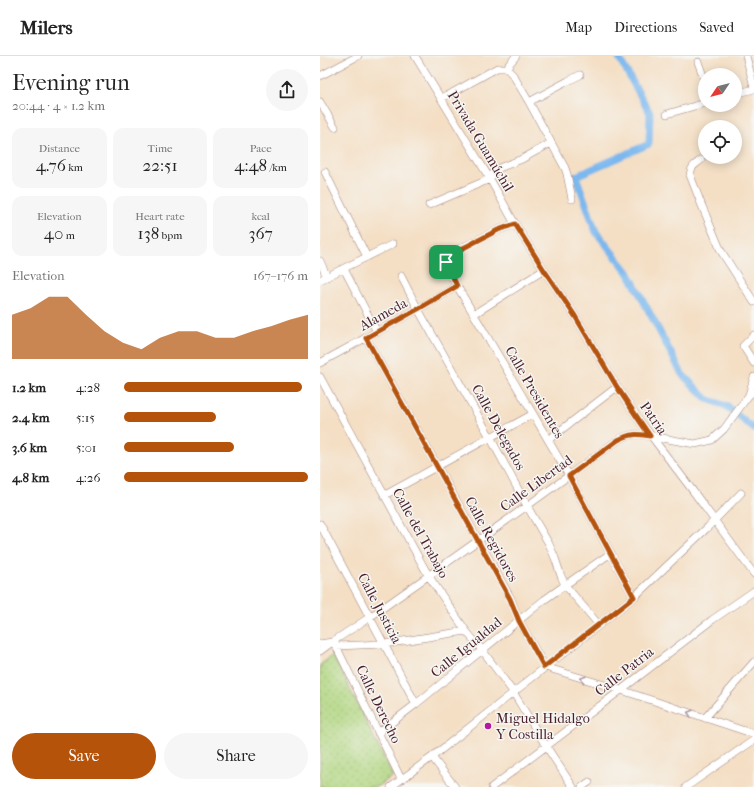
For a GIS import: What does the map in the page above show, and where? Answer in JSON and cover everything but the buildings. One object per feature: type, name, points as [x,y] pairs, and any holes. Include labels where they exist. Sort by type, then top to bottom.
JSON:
[{"type":"street","points":[[320,76],[358,56]]},
{"type":"street","name":"Privada Guamúchil","points":[[415,56],[544,270]]},
{"type":"street","points":[[506,68],[516,56]]},
{"type":"street","points":[[742,92],[754,88],[746,56]]},
{"type":"street","points":[[698,62],[700,68]]},
{"type":"street","points":[[441,98],[459,90],[497,68],[506,68],[513,75],[529,102],[565,168],[568,174],[572,199]]},
{"type":"street","points":[[529,102],[580,75]]},
{"type":"street","points":[[320,102],[335,127]]},
{"type":"street","points":[[667,114],[698,105]]},
{"type":"street","points":[[429,205],[490,179],[494,172],[499,168],[522,159],[551,143]]},
{"type":"street","points":[[698,162],[691,169],[690,175],[702,206],[721,251],[754,302]]},
{"type":"street","points":[[325,172],[368,257]]},
{"type":"street","name":"Calle Presidentes","points":[[515,224],[498,230],[448,256],[446,258],[446,262],[457,286],[534,414],[569,476],[634,597]]},
{"type":"street","points":[[320,280],[393,244]]},
{"type":"street","points":[[320,261],[327,277]]},
{"type":"street","points":[[344,269],[376,332]]},
{"type":"street","points":[[474,314],[544,270]]},
{"type":"street","name":"Patria","points":[[544,270],[575,316],[617,387],[650,436],[754,574]]},
{"type":"street","name":"Calle Delegados","points":[[401,276],[549,544],[565,585]]},
{"type":"street","name":"Alameda","points":[[320,363],[457,286]]},
{"type":"street","points":[[754,335],[743,346],[754,363]]},
{"type":"street","name":"Calle Regidores","points":[[366,338],[510,599],[519,621],[544,667]]},
{"type":"street","name":"Calle del Trabajo","points":[[320,377],[428,575],[466,631],[514,692],[546,746],[573,787]]},
{"type":"street","points":[[751,394],[754,377]]},
{"type":"street","points":[[548,440],[617,387]]},
{"type":"street","name":"Calle Libertad","points":[[320,644],[334,644],[428,575],[618,440],[633,434],[695,444],[712,440],[727,425],[751,394]]},
{"type":"street","points":[[385,495],[534,414]]},
{"type":"street","points":[[392,787],[634,597],[715,521],[741,493]]},
{"type":"street","name":"Calle Justicia","points":[[320,524],[416,704]]},
{"type":"street","name":"Calle Igualdad","points":[[378,733],[483,651],[544,600],[611,553]]},
{"type":"street","points":[[565,585],[599,625]]},
{"type":"street","name":"Calle Patria","points":[[492,787],[706,624],[754,591]]},
{"type":"street","points":[[320,651],[334,644],[384,644],[466,631]]},
{"type":"street","name":"Calle Derecho","points":[[334,644],[401,779]]},
{"type":"street","points":[[705,718],[754,662]]},
{"type":"street","points":[[544,667],[621,690],[754,734]]},
{"type":"street","points":[[686,787],[754,740]]},
{"type":"street","points":[[432,756],[455,787]]},
{"type":"street","points":[[582,787],[589,782]]},
{"type":"green space","points":[[333,655],[393,776],[376,787],[320,787],[320,665]]},
{"type":"waterway","points":[[618,56],[650,113],[649,144],[576,176],[596,232],[628,272],[682,374],[707,399],[726,406],[754,429]]},
{"type":"place","name":"Miguel Hidalgo Y Costilla","points":[[488,726]]},
{"type":"route","points":[[515,224],[575,316],[617,387],[650,436],[633,434],[626,436],[618,440],[569,476],[634,597],[544,667],[519,621],[510,599],[366,338],[457,286],[446,262],[446,258],[451,253],[498,230],[515,224]]}]
